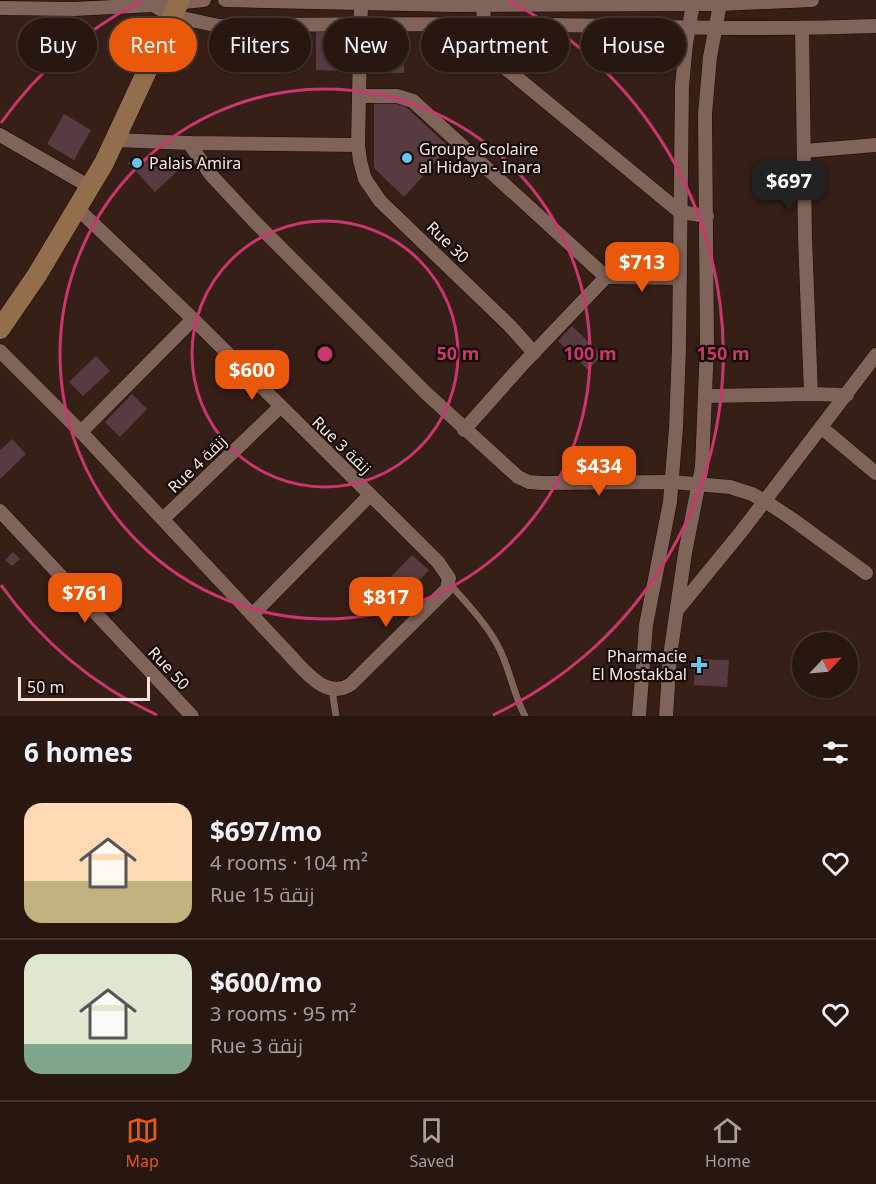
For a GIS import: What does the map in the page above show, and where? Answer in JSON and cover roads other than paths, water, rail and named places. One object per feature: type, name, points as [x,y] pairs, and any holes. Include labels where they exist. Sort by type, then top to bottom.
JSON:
[{"type":"street","points":[[0,8],[38,5],[178,6],[204,0]]},
{"type":"street","points":[[225,0],[693,4],[812,0]]},
{"type":"street","name":"Rue 30","points":[[361,2],[362,18]]},
{"type":"street","points":[[483,2],[483,18]]},
{"type":"street","points":[[742,2],[747,29]]},
{"type":"street","points":[[639,716],[646,625],[672,482],[678,395],[682,86],[693,4]]},
{"type":"street","points":[[666,716],[670,656],[685,553],[700,483],[706,396],[705,114],[709,67],[720,4]]},
{"type":"street","points":[[178,6],[219,26],[323,26]]},
{"type":"street","points":[[0,329],[78,209],[116,140],[139,86],[178,6]]},
{"type":"street","points":[[569,27],[801,29],[876,26]]},
{"type":"street","points":[[801,29],[811,394]]},
{"type":"street","name":"Rue 30","points":[[361,72],[358,145],[362,171],[369,188],[534,353]]},
{"type":"street","points":[[510,72],[680,212],[707,216]]},
{"type":"street","points":[[360,96],[397,96],[416,103],[606,277],[680,278]]},
{"type":"street","points":[[0,135],[90,187]]},
{"type":"street","points":[[116,140],[358,145]]},
{"type":"street","points":[[189,143],[236,203],[464,430],[513,473],[529,482],[672,482],[730,487],[765,501],[867,573]]},
{"type":"street","points":[[804,151],[876,145]]},
{"type":"street","name":"Rue 3 زنقة","points":[[78,209],[193,319],[438,562],[446,572],[449,583]]},
{"type":"street","points":[[464,430],[606,277]]},
{"type":"street","points":[[81,432],[193,319]]},
{"type":"street","points":[[0,351],[81,432],[307,673],[326,688],[341,689],[351,684],[428,610],[447,589],[449,583]]},
{"type":"street","points":[[677,609],[765,501],[876,355]]},
{"type":"street","points":[[706,396],[847,395]]},
{"type":"street","name":"Rue 4 زنقة","points":[[163,519],[280,407]]},
{"type":"street","points":[[822,428],[876,473]]},
{"type":"street","points":[[252,615],[370,495]]},
{"type":"street","name":"Rue 50","points":[[0,511],[192,716]]},
{"type":"lane","points":[[449,583],[498,647],[525,716]]},
{"type":"lane","points":[[332,689],[336,716]]},
{"type":"place","name":"Groupe Scolaire al Hidaya - Inara","points":[[407,158]]},
{"type":"place","name":"Palais Amira","points":[[137,163]]},
{"type":"place","name":"Pharmacie El Mostakbal","points":[[699,665]]}]
